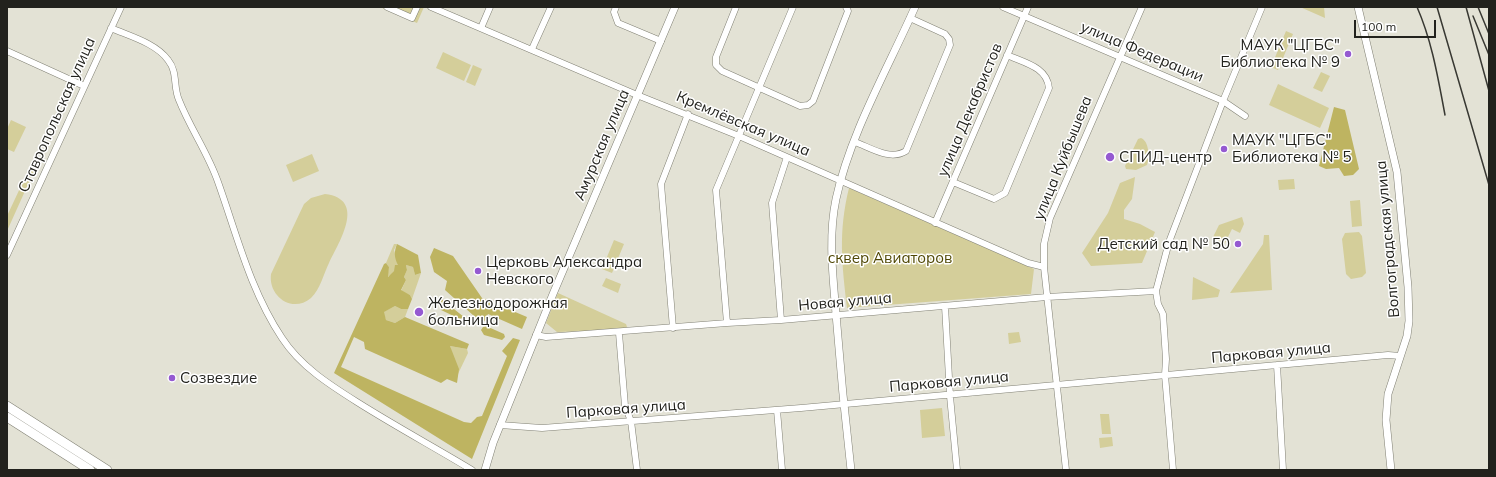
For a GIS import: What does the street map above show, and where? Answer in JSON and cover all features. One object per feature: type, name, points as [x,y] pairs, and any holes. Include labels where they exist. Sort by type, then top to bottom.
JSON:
[{"type":"main road","points":[[7,406],[107,470]]},
{"type":"main road","points":[[7,417],[90,470]]},
{"type":"street","name":"Ставропольская улица","points":[[7,255],[9,245],[121,7]]},
{"type":"street","points":[[387,7],[412,18],[417,7]]},
{"type":"street","name":"Кремлёвская улица","points":[[430,7],[532,49],[637,95],[688,114],[935,223],[1028,263],[1044,268]]},
{"type":"street","points":[[480,28],[490,7]]},
{"type":"street","points":[[532,49],[550,7]]},
{"type":"street","points":[[616,7],[614,12],[618,23],[661,41]]},
{"type":"street","name":"Амурская улица","points":[[485,470],[500,425],[536,335],[675,7]]},
{"type":"street","points":[[736,7],[716,57],[716,65],[722,71],[759,89],[800,106],[808,105],[813,100],[848,11],[846,7]]},
{"type":"street","points":[[727,323],[716,190],[793,7]]},
{"type":"street","points":[[850,470],[836,316],[831,231],[841,181],[855,142],[915,7]]},
{"type":"street","name":"улица Федерации","points":[[1003,7],[1120,56],[1223,102],[1245,116]]},
{"type":"street","name":"улица Декабристов","points":[[935,223],[1028,7]]},
{"type":"street","name":"улица Куйбышева","points":[[1066,470],[1044,268],[1044,244],[1050,218],[1142,7]]},
{"type":"street","points":[[1173,470],[1164,375],[1166,359],[1163,314],[1158,304],[1156,291],[1169,242],[1223,102],[1262,7]]},
{"type":"street","name":"Волгоградская улица","points":[[1358,7],[1397,172],[1409,321],[1407,336],[1388,394],[1386,408],[1391,470]]},
{"type":"street","points":[[855,142],[891,156],[899,155],[906,151],[950,45],[946,34],[910,18]]},
{"type":"street","points":[[111,28],[152,46],[162,53],[171,63],[176,80],[178,99],[218,181],[253,284],[268,315],[289,347],[329,384],[414,437],[472,470]]},
{"type":"street","points":[[7,50],[84,86]]},
{"type":"street","points":[[953,182],[994,199],[1005,193],[1049,88],[1048,80],[1044,72],[1007,55]]},
{"type":"street","points":[[673,328],[661,184],[688,114]]},
{"type":"street","points":[[782,320],[772,203],[787,157]]},
{"type":"street","name":"Новая улица","points":[[536,335],[546,337],[619,332],[836,316],[1047,297],[1156,291]]},
{"type":"street","points":[[945,306],[950,396],[957,470]]},
{"type":"street","points":[[619,332],[625,406],[631,421],[637,470]]},
{"type":"street","name":"Парковая улица","points":[[500,425],[542,428],[777,410],[843,403],[950,396],[1388,355],[1400,356]]},
{"type":"street","points":[[1277,365],[1283,470]]},
{"type":"street","points":[[777,410],[782,470]]},
{"type":"green space","points":[[380,7],[424,7],[417,23]]},
{"type":"green space","points":[[1300,7],[1324,7],[1325,18]]},
{"type":"green space","points":[[1286,31],[1293,34],[1278,70],[1271,67]]},
{"type":"green space","points":[[443,52],[471,65],[464,81],[436,68]]},
{"type":"green space","points":[[473,65],[482,69],[475,86],[466,82]]},
{"type":"green space","points":[[1321,72],[1330,76],[1322,92],[1313,88]]},
{"type":"green space","points":[[1278,84],[1329,108],[1320,128],[1269,105]]},
{"type":"green space","points":[[11,120],[26,127],[14,152],[7,149],[7,129]]},
{"type":"green space","points":[[1141,138],[1146,142],[1148,150],[1147,165],[1136,170],[1126,169],[1125,166],[1138,139]]},
{"type":"green space","points":[[312,154],[319,171],[293,182],[286,165]]},
{"type":"green space","points":[[29,169],[34,171],[7,231],[7,216]]},
{"type":"green space","points":[[1135,177],[1132,199],[1124,210],[1124,219],[1140,224],[1155,232],[1142,263],[1091,266],[1082,253],[1108,213],[1120,183]]},
{"type":"green space","points":[[1294,179],[1295,189],[1279,190],[1278,180]]},
{"type":"green space","name":"сквер Авиаторов","points":[[849,188],[1034,269],[1031,294],[847,308],[842,234],[843,219]]},
{"type":"green space","points":[[325,194],[338,198],[345,204],[347,212],[343,233],[314,295],[304,302],[296,304],[289,303],[277,295],[273,289],[271,274],[304,204],[311,198]]},
{"type":"green space","points":[[1360,200],[1362,226],[1352,227],[1350,201]]},
{"type":"green space","points":[[1242,217],[1244,224],[1240,233],[1232,229],[1224,245],[1212,239],[1219,225]]},
{"type":"green space","points":[[1359,232],[1362,236],[1366,273],[1362,277],[1351,279],[1346,274],[1342,239],[1345,233]]},
{"type":"green space","points":[[1264,235],[1269,235],[1272,290],[1230,293],[1263,244]]},
{"type":"green space","points":[[614,240],[624,244],[612,273],[602,269]]},
{"type":"green space","points":[[394,244],[397,244],[394,250],[399,265],[391,275],[387,277],[389,267],[386,263]]},
{"type":"green space","points":[[406,265],[413,267],[415,275],[421,273],[412,299],[410,295],[401,291],[406,280],[404,277],[407,270]]},
{"type":"green space","points":[[1193,277],[1220,290],[1218,297],[1192,300]]},
{"type":"green space","points":[[606,278],[621,284],[618,293],[602,286]]},
{"type":"green space","points":[[558,293],[626,324],[628,330],[557,332],[546,323]]},
{"type":"green space","points":[[395,306],[401,309],[408,309],[405,317],[395,323],[386,320],[383,312]]},
{"type":"green space","points":[[1019,332],[1021,342],[1009,344],[1008,333]]},
{"type":"green space","points":[[450,346],[467,349],[468,353],[457,376]]},
{"type":"green space","points":[[942,408],[945,436],[922,438],[920,410]]},
{"type":"green space","points":[[1100,414],[1109,414],[1111,434],[1102,434]]},
{"type":"green space","points":[[1112,437],[1113,446],[1100,448],[1099,438]]},
{"type":"shaded area","points":[[1334,107],[1345,110],[1359,169],[1353,175],[1344,176],[1339,168],[1326,169],[1319,166]]},
{"type":"shaded area","points":[[397,244],[418,255],[421,273],[415,275],[413,267],[406,265],[407,270],[404,277],[406,280],[401,290],[410,295],[412,299],[408,309],[401,309],[395,306],[384,312],[386,320],[395,323],[405,317],[469,344],[467,349],[450,346],[459,369],[457,383],[447,379],[441,383],[365,349],[364,342],[354,337],[341,367],[464,422],[471,423],[477,417],[482,416],[507,356],[502,351],[513,338],[520,340],[472,459],[334,373],[384,264],[386,263],[389,267],[388,277],[394,271],[395,265],[398,265],[395,254]]},
{"type":"shaded area","points":[[434,248],[453,256],[482,298],[527,317],[522,329],[488,314],[485,321],[474,316],[445,290],[447,281],[434,272],[430,257]]},
{"type":"shaded area","points":[[440,298],[464,317],[460,319],[441,310],[438,304]]},
{"type":"shaded area","points":[[486,326],[504,334],[505,337],[502,340],[484,335],[481,330]]},
{"type":"railway","points":[[1417,7],[1431,46],[1445,115]]},
{"type":"railway","points":[[1437,7],[1489,185]]},
{"type":"railway","points":[[1466,7],[1489,91]]},
{"type":"railway","points":[[1478,7],[1489,34]]},
{"type":"railway","points":[[1473,16],[1489,55]]},
{"type":"place","name":"МАУК \"ЦГБС\" Библиотека № 9","points":[[1348,54]]},
{"type":"place","name":"МАУК \"ЦГБС\" Библиотека № 5","points":[[1224,149]]},
{"type":"place","name":"СПИД-центр","points":[[1110,157]]},
{"type":"place","name":"Детский сад № 50","points":[[1238,244]]},
{"type":"place","name":"Церковь Александра Невского","points":[[478,271]]},
{"type":"place","name":"Железнодорожная больница","points":[[419,312]]},
{"type":"place","name":"Созвездие","points":[[172,378]]}]
